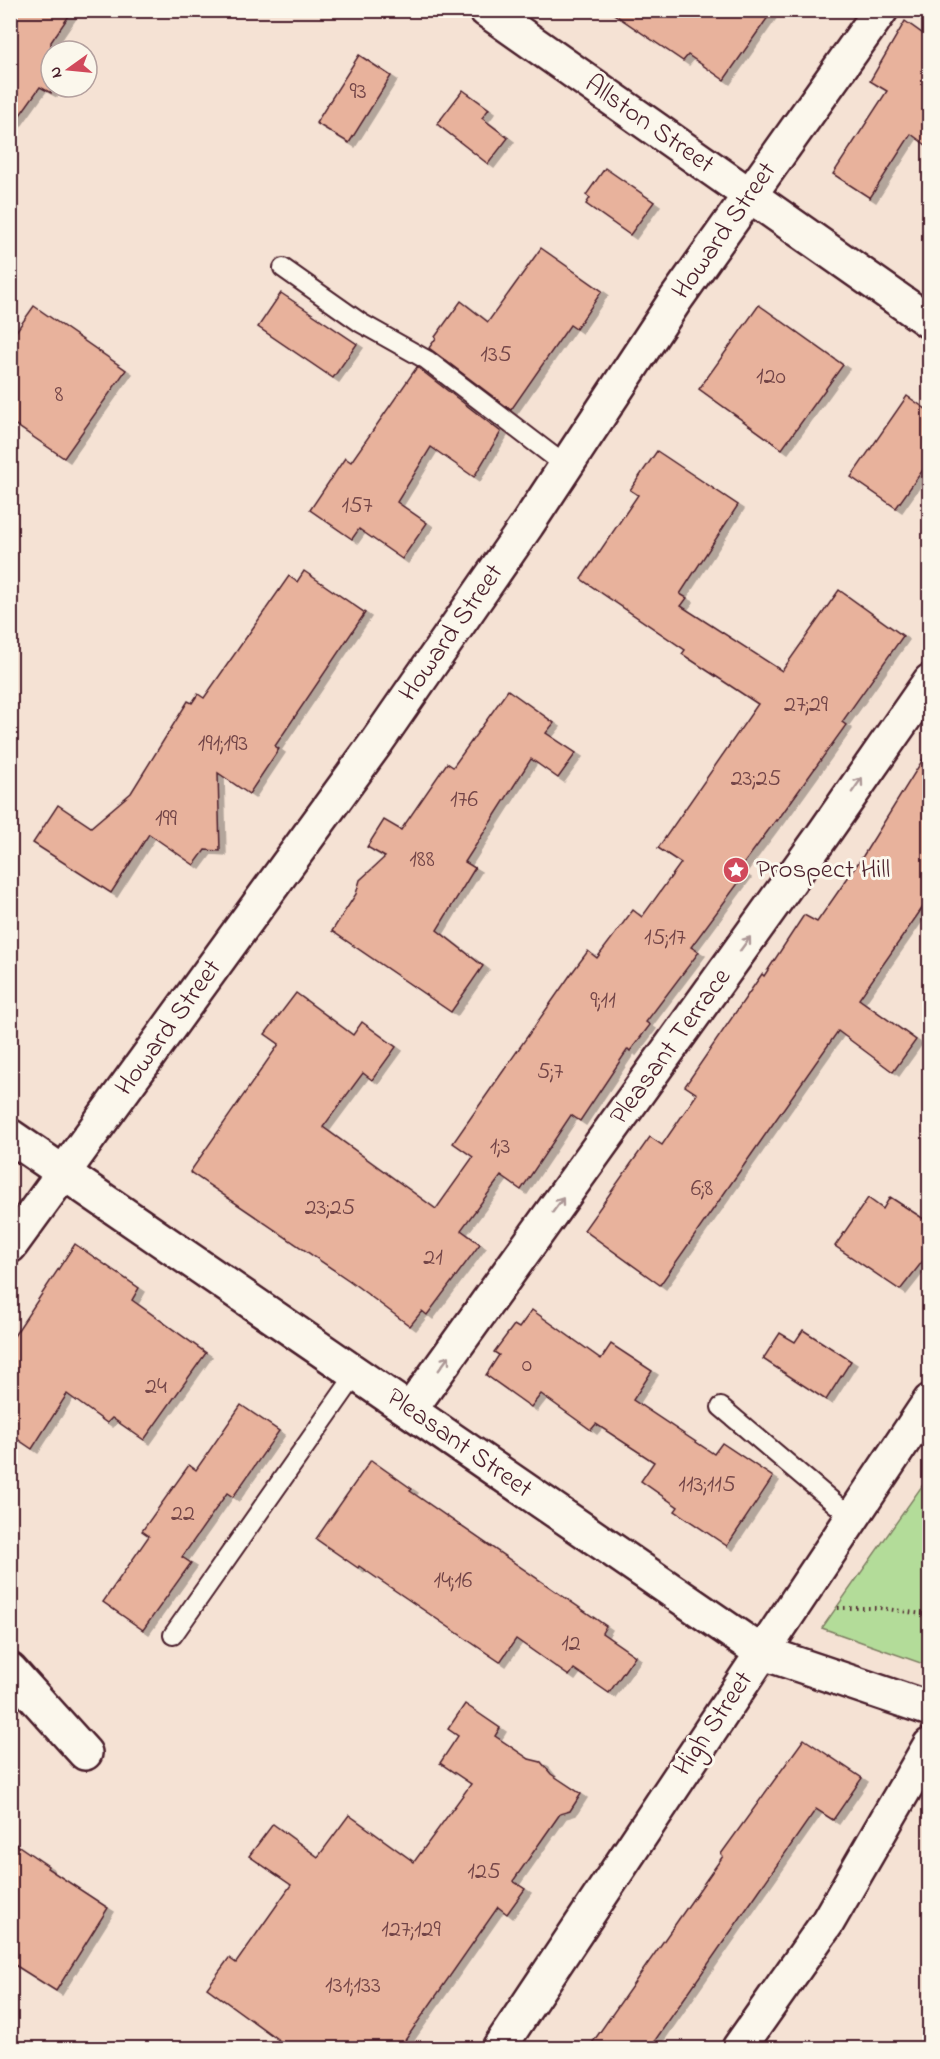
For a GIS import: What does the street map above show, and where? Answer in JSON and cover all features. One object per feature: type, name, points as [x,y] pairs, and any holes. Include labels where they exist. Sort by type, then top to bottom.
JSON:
[{"type":"street","name":"Allston Street","points":[[486,10],[930,322]]},
{"type":"street","name":"Howard Street","points":[[10,1246],[376,743],[566,466],[676,299],[881,10]]},
{"type":"street","name":"Pleasant Terrace","points":[[410,1410],[794,875],[930,681]]},
{"type":"street","name":"Pleasant Street","points":[[10,1136],[761,1652],[930,1709]]},
{"type":"street","name":"High Street","points":[[499,2049],[930,1401]]},
{"type":"street","points":[[10,1670],[85,1754]]},
{"type":"street","points":[[739,2049],[827,1923],[930,1745]]},
{"type":"lane","points":[[283,268],[361,323],[427,360],[566,466]]},
{"type":"lane","points":[[173,1635],[356,1374]]},
{"type":"lane","points":[[721,1407],[851,1517]]},
{"type":"path","points":[[837,1608],[880,1608],[930,1615]]},
{"type":"green space","points":[[929,1476],[929,1666],[822,1628]]},
{"type":"building","points":[[10,10],[73,10],[53,39],[39,39],[39,88],[10,129]]},
{"type":"building","points":[[608,10],[773,10],[724,80],[688,55],[683,61]]},
{"type":"building","points":[[905,21],[930,39],[930,148],[911,134],[870,198],[833,174],[887,91],[870,81]]},
{"type":"building","points":[[359,55],[391,76],[349,143],[316,123]]},
{"type":"building","points":[[463,90],[489,109],[482,118],[508,138],[488,164],[437,124]]},
{"type":"building","points":[[605,168],[654,202],[630,235],[586,204],[590,198],[586,195]]},
{"type":"building","points":[[541,248],[602,291],[576,329],[570,325],[511,410],[429,348],[461,301],[488,322]]},
{"type":"building","points":[[281,293],[357,344],[333,378],[258,327]]},
{"type":"building","points":[[759,305],[843,365],[782,449],[699,389]]},
{"type":"building","points":[[34,306],[126,370],[64,458],[10,421],[10,340]]},
{"type":"building","points":[[417,367],[501,432],[474,477],[431,447],[397,502],[427,523],[402,559],[359,529],[352,539],[310,510],[345,458],[351,462]]},
{"type":"building","points":[[907,396],[930,412],[930,460],[896,508],[851,477]]},
{"type":"building","points":[[657,451],[738,505],[680,594],[687,598],[681,606],[782,671],[839,590],[903,636],[842,722],[846,725],[739,870],[745,874],[691,947],[699,952],[646,1022],[650,1025],[630,1051],[628,1049],[580,1121],[571,1115],[521,1190],[501,1176],[461,1230],[480,1244],[427,1315],[422,1311],[410,1326],[350,1281],[190,1172],[279,1044],[265,1034],[296,993],[353,1035],[362,1022],[396,1047],[372,1080],[363,1073],[323,1127],[436,1209],[473,1157],[453,1143],[571,974],[588,951],[597,958],[633,910],[642,917],[681,863],[658,848],[758,704],[682,654],[685,650],[581,579],[638,495],[630,490]]},
{"type":"building","points":[[304,571],[365,613],[275,746],[279,749],[249,794],[218,773],[220,851],[205,850],[194,865],[149,834],[111,893],[33,843],[58,805],[91,827],[131,793],[188,701],[192,703],[198,694],[204,698],[289,576],[297,582]]},
{"type":"building","points":[[508,690],[554,723],[546,733],[576,753],[558,778],[531,759],[465,862],[475,868],[437,930],[483,966],[451,1012],[332,931],[356,894],[360,880],[385,857],[367,847],[384,820],[401,830],[447,763],[453,767]]},
{"type":"building","points":[[930,748],[930,897],[859,999],[916,1040],[893,1072],[838,1031],[660,1285],[584,1230],[650,1137],[662,1145],[697,1094],[685,1086],[762,974],[764,976],[804,915],[817,922],[863,856]]},
{"type":"building","points":[[890,1197],[930,1223],[930,1252],[900,1290],[835,1246],[868,1198],[883,1209]]},
{"type":"building","points":[[75,1244],[139,1288],[132,1300],[206,1353],[144,1440],[112,1418],[107,1423],[67,1394],[32,1449],[10,1434],[10,1342]]},
{"type":"building","points":[[532,1310],[601,1359],[611,1344],[652,1371],[633,1400],[714,1454],[722,1443],[773,1477],[727,1546],[675,1511],[678,1507],[641,1481],[654,1462],[596,1424],[591,1430],[541,1394],[531,1407],[486,1375],[499,1355],[494,1352],[514,1325],[519,1328]]},
{"type":"building","points":[[803,1330],[851,1361],[826,1400],[763,1359],[780,1333],[795,1342]]},
{"type":"building","points":[[241,1405],[279,1431],[233,1497],[227,1493],[182,1557],[191,1563],[143,1630],[103,1602],[149,1536],[142,1531],[189,1465],[196,1470]]},
{"type":"building","points":[[371,1460],[412,1489],[410,1491],[606,1626],[602,1633],[635,1656],[609,1693],[574,1669],[569,1676],[516,1639],[500,1662],[316,1539]]},
{"type":"building","points":[[465,1704],[500,1728],[495,1736],[529,1759],[541,1762],[551,1774],[581,1794],[570,1811],[560,1814],[513,1881],[525,1889],[507,1914],[498,1907],[399,2049],[291,2049],[207,1988],[229,1958],[236,1963],[291,1885],[249,1856],[273,1824],[318,1857],[349,1815],[414,1862],[471,1784],[440,1763],[458,1736],[448,1729]]},
{"type":"building","points":[[804,1739],[862,1778],[833,1820],[816,1809],[649,2049],[588,2049],[723,1856],[721,1854]]},
{"type":"building","points":[[10,1840],[48,1866],[47,1868],[108,1908],[56,1991],[10,1962]]},
{"type":"place","name":"Prospect Hill","points":[[736,870]]}]
